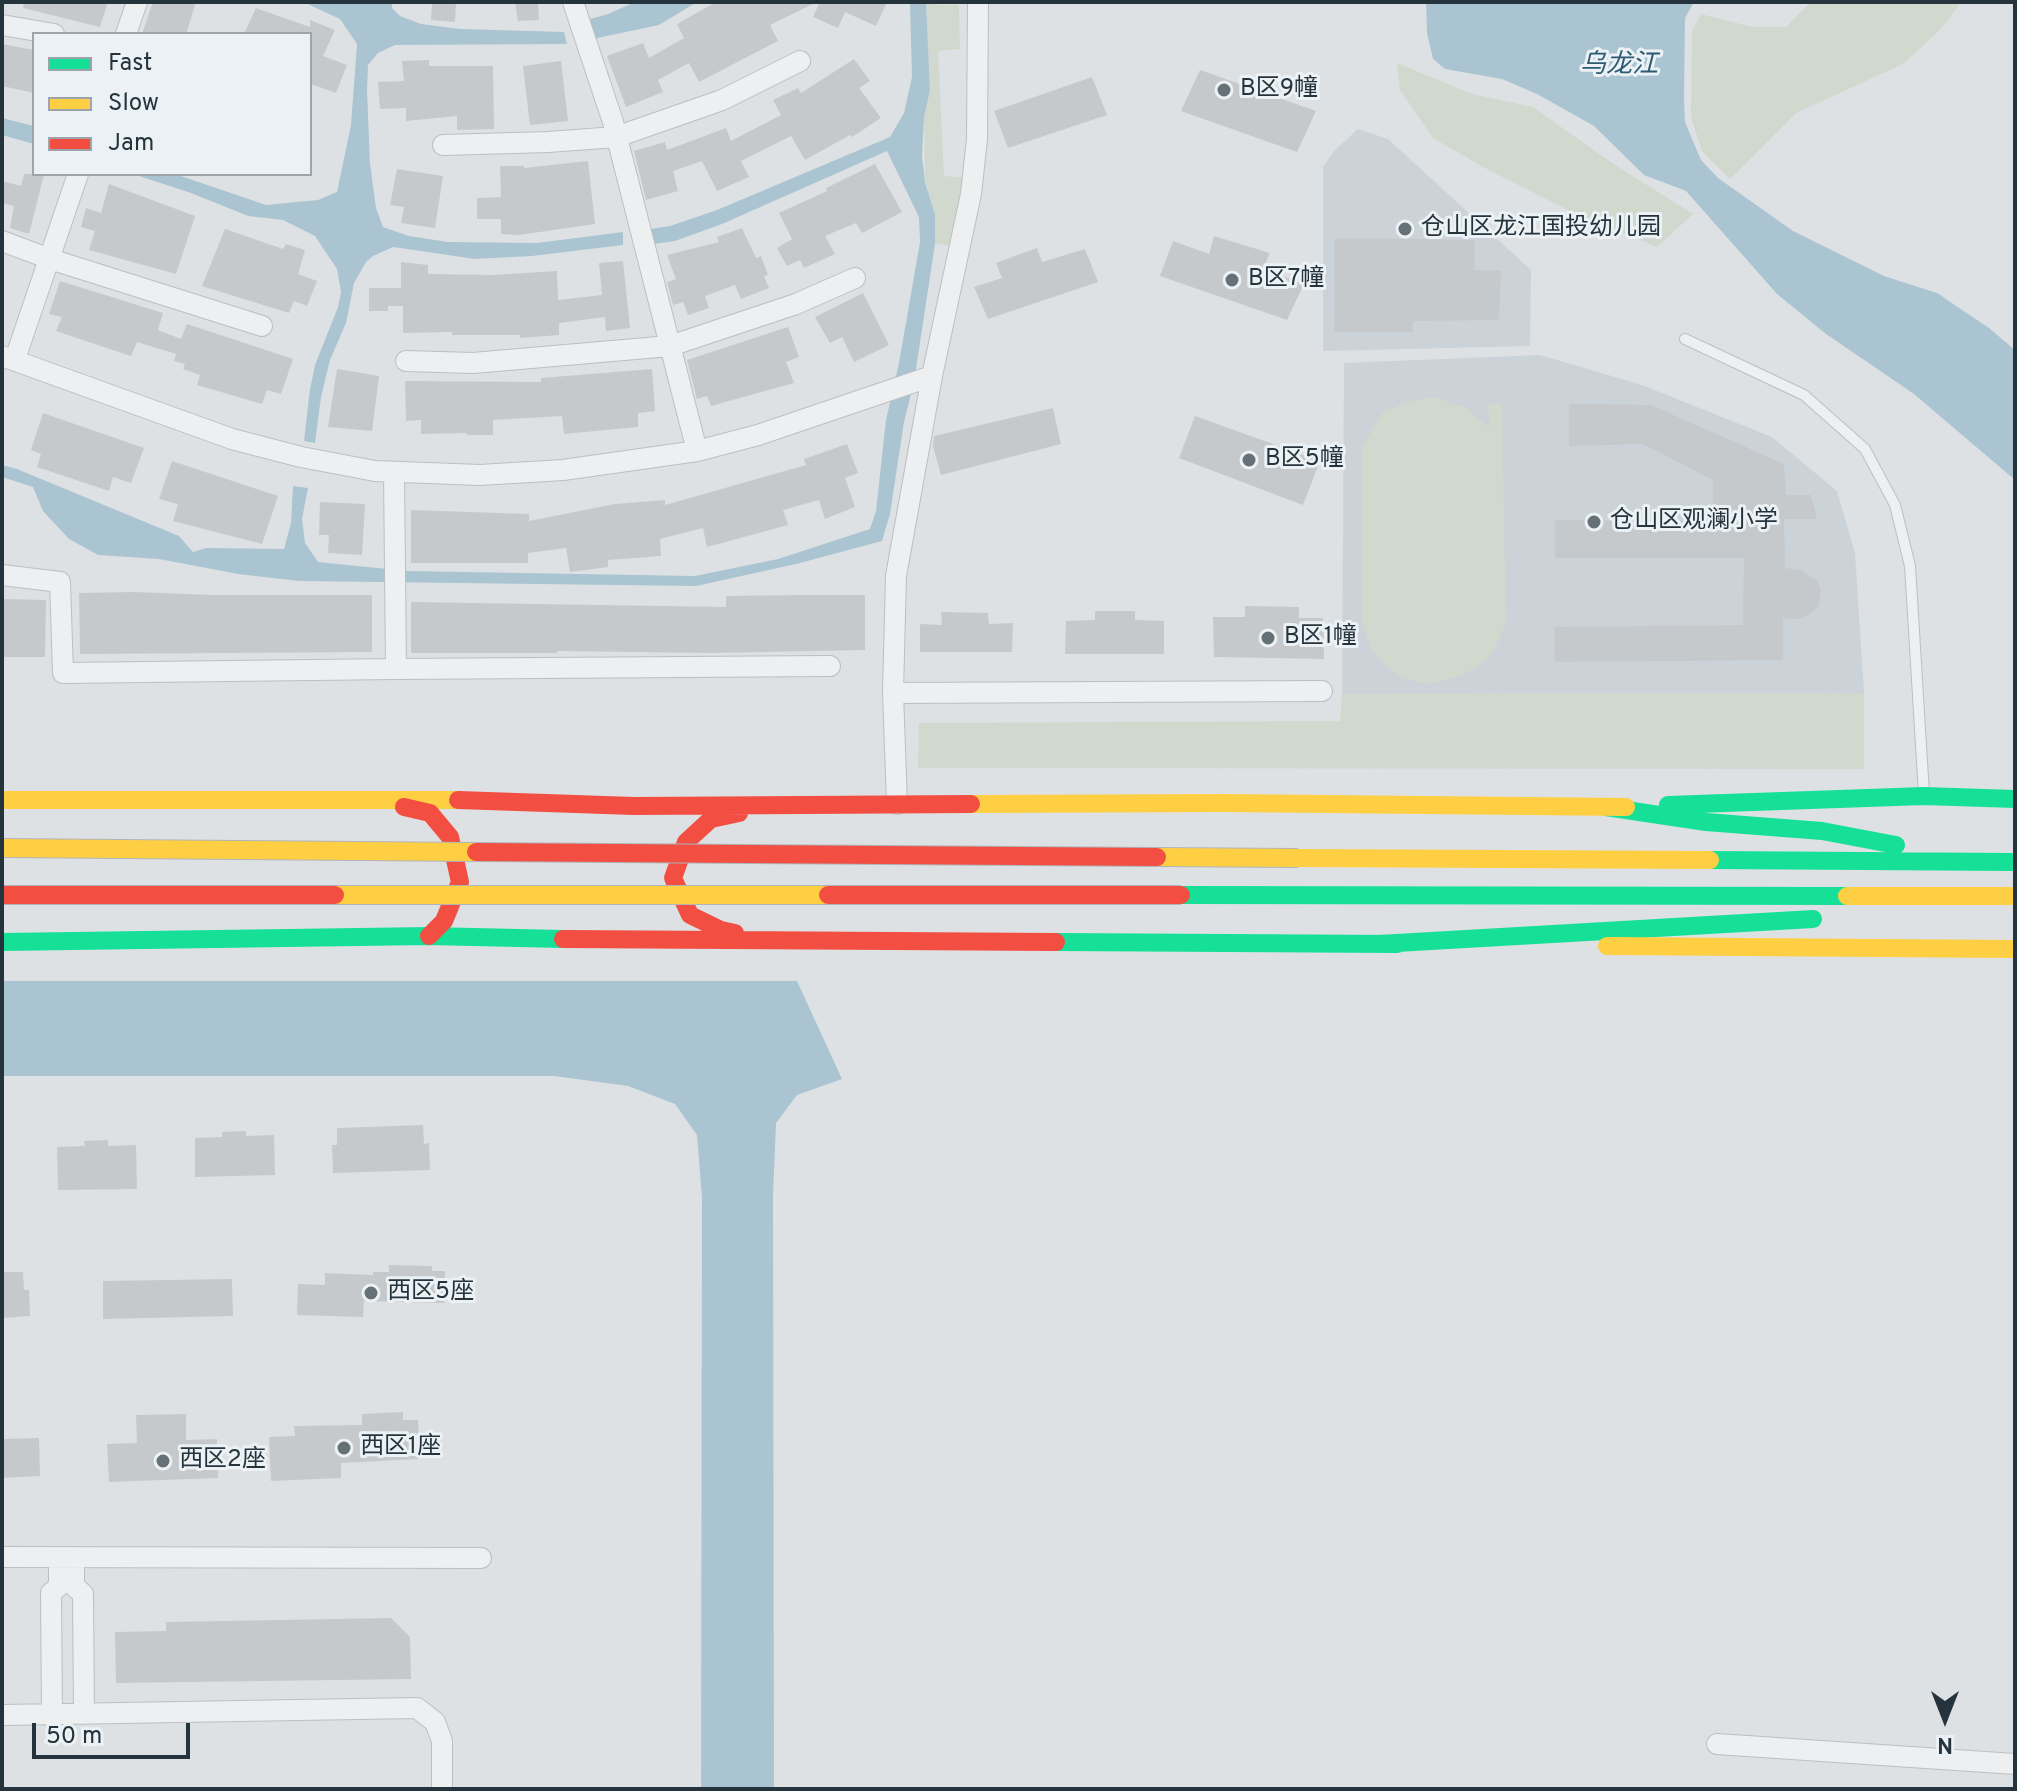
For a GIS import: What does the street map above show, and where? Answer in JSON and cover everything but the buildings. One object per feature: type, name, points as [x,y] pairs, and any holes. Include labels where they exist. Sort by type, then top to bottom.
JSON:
[{"type":"main road","points":[[2,800],[486,800],[634,806],[1224,803],[1606,807],[1924,796],[2015,799]]},
{"type":"main road","points":[[380,801],[430,813],[450,837],[460,882],[444,921],[429,936]]},
{"type":"main road","points":[[771,806],[711,819],[686,842],[673,878],[690,915],[721,930],[773,940]]},
{"type":"main road","points":[[1606,807],[1706,822],[1822,831],[1996,862]]},
{"type":"main road","points":[[2,848],[2015,862]]},
{"type":"main road","points":[[2,895],[2015,896]]},
{"type":"main road","points":[[1904,915],[2015,909]]},
{"type":"main road","points":[[1379,944],[1825,918]]},
{"type":"main road","points":[[2,942],[429,936],[2015,949]]},
{"type":"street","points":[[127,32],[137,2]]},
{"type":"street","points":[[573,2],[616,137],[697,451]]},
{"type":"street","points":[[897,804],[893,693],[896,576],[923,379],[971,194],[977,139],[978,2]]},
{"type":"street","points":[[2,25],[42,32]]},
{"type":"street","points":[[443,145],[616,137],[722,100],[800,61]]},
{"type":"street","points":[[77,176],[50,259],[8,358],[232,439],[301,457],[375,471],[480,475],[536,472],[697,451],[758,435],[923,379]]},
{"type":"street","points":[[2,241],[262,326]]},
{"type":"street","points":[[406,361],[473,363],[670,346],[796,304],[855,278]]},
{"type":"street","points":[[394,472],[396,669]]},
{"type":"street","points":[[2,575],[60,582],[63,673],[830,666]]},
{"type":"street","points":[[893,693],[1322,691]]},
{"type":"street","points":[[2,1557],[481,1558]]},
{"type":"street","points":[[66,1558],[74,1586],[83,1594],[84,1714]]},
{"type":"street","points":[[52,1715],[51,1593],[59,1586],[66,1558]]},
{"type":"street","points":[[2,1715],[417,1708],[435,1722],[442,1741],[442,1789]]},
{"type":"street","points":[[1717,1744],[2015,1764]]},
{"type":"lane","points":[[1685,339],[1804,395],[1865,449],[1895,505],[1910,566],[1924,796]]},
{"type":"shaded area","points":[[926,2],[959,5],[960,49],[938,51],[944,176],[967,178],[950,245],[935,244],[935,214],[925,179],[924,118],[930,90]]},
{"type":"shaded area","points":[[1810,2],[1961,2],[1942,28],[1903,64],[1796,113],[1730,179],[1702,151],[1691,117],[1692,31],[1701,14],[1753,27],[1786,27]]},
{"type":"shaded area","points":[[1397,63],[1472,94],[1533,107],[1612,163],[1693,214],[1657,247],[1574,213],[1485,168],[1433,138],[1400,90]]},
{"type":"shaded area","name":"仓山区龙江国投幼儿园","points":[[1358,129],[1388,139],[1531,270],[1530,346],[1323,351],[1323,167],[1335,150]]},
{"type":"shaded area","name":"仓山区观澜小学","points":[[1540,355],[1642,385],[1772,437],[1837,491],[1855,553],[1864,693],[1342,694],[1344,363]]},
{"type":"shaded area","points":[[1434,397],[1468,409],[1489,427],[1488,404],[1502,404],[1506,623],[1495,649],[1482,664],[1461,676],[1429,684],[1403,678],[1386,666],[1372,651],[1361,622],[1361,448],[1383,412],[1406,402]]},
{"type":"shaded area","points":[[1864,693],[1864,769],[918,768],[919,723],[1340,721],[1342,694]]},
{"type":"water","points":[[303,2],[392,2],[392,8],[400,16],[421,24],[460,29],[564,32],[567,44],[395,45],[378,53],[368,65],[367,90],[370,163],[376,208],[383,227],[409,236],[448,242],[537,243],[623,232],[623,245],[475,259],[393,247],[373,256],[354,283],[346,323],[330,360],[315,443],[304,441],[310,389],[315,365],[338,307],[341,292],[337,269],[315,236],[283,220],[248,216],[139,176],[181,176],[266,205],[318,200],[337,192],[351,125],[357,44],[340,19]]},
{"type":"water","points":[[635,2],[697,2],[659,25],[593,39],[587,20]]},
{"type":"water","points":[[910,2],[926,2],[930,90],[924,118],[922,156],[925,182],[935,214],[935,244],[914,382],[904,422],[890,514],[882,541],[696,586],[299,581],[238,574],[159,559],[98,555],[69,539],[43,511],[33,487],[2,477],[2,465],[17,469],[179,536],[193,552],[206,548],[284,549],[291,523],[293,486],[308,488],[302,519],[305,543],[318,562],[407,571],[695,576],[778,559],[870,529],[876,511],[886,420],[920,242],[919,217],[887,151],[722,224],[675,241],[653,244],[650,229],[670,226],[717,210],[890,137],[904,113],[912,77]]},
{"type":"water","name":"乌龙江","points":[[1426,2],[1694,2],[1685,18],[1685,122],[1701,160],[1718,178],[1793,231],[1884,276],[1937,293],[1989,328],[2015,350],[2015,480],[1914,394],[1826,334],[1777,294],[1686,191],[1644,175],[1594,126],[1537,94],[1502,79],[1445,69],[1433,59],[1427,33]]},
{"type":"water","points":[[2,118],[32,126],[32,143],[2,135]]},
{"type":"water","points":[[2,981],[797,981],[842,1079],[797,1095],[776,1123],[773,1196],[774,1789],[701,1789],[702,1198],[697,1135],[675,1104],[628,1086],[554,1076],[2,1076]]},
{"type":"traffic: fast","points":[[1668,805],[1924,796],[2015,799]]},
{"type":"traffic: fast","points":[[1606,807],[1706,822],[1822,831],[1896,845]]},
{"type":"traffic: fast","points":[[1710,860],[2015,862]]},
{"type":"traffic: fast","points":[[1181,895],[1847,896]]},
{"type":"traffic: fast","points":[[1379,944],[1813,919]]},
{"type":"traffic: fast","points":[[2,942],[429,936],[563,939]]},
{"type":"traffic: fast","points":[[1056,942],[1397,944]]},
{"type":"traffic: slow","points":[[2,800],[458,800]]},
{"type":"traffic: slow","points":[[971,804],[1626,807]]},
{"type":"traffic: slow","points":[[2,848],[476,852]]},
{"type":"traffic: slow","points":[[1157,857],[1298,858]]},
{"type":"traffic: slow","points":[[1298,858],[1710,860]]},
{"type":"traffic: slow","points":[[335,895],[828,895]]},
{"type":"traffic: slow","points":[[1847,896],[2015,896]]},
{"type":"traffic: slow","points":[[1607,946],[2015,949]]},
{"type":"traffic: jam","points":[[458,800],[634,806],[971,804]]},
{"type":"traffic: jam","points":[[404,807],[430,813],[450,837],[460,882],[444,921],[429,936]]},
{"type":"traffic: jam","points":[[735,933],[721,930],[690,915],[673,878],[686,842],[711,819],[739,813]]},
{"type":"traffic: jam","points":[[476,852],[1157,857]]},
{"type":"traffic: jam","points":[[2,895],[335,895]]},
{"type":"traffic: jam","points":[[828,895],[1181,895]]},
{"type":"traffic: jam","points":[[563,939],[1056,942]]},
{"type":"place","name":"B区9幢","points":[[1224,90]]},
{"type":"place","name":"仓山区龙江国投幼儿园","points":[[1405,229]]},
{"type":"place","name":"B区7幢","points":[[1232,280]]},
{"type":"place","name":"B区5幢","points":[[1249,460]]},
{"type":"place","name":"仓山区观澜小学","points":[[1594,522]]},
{"type":"place","name":"B区1幢","points":[[1268,638]]},
{"type":"place","name":"西区5座","points":[[371,1293]]},
{"type":"place","name":"西区1座","points":[[344,1448]]},
{"type":"place","name":"西区2座","points":[[163,1461]]}]
